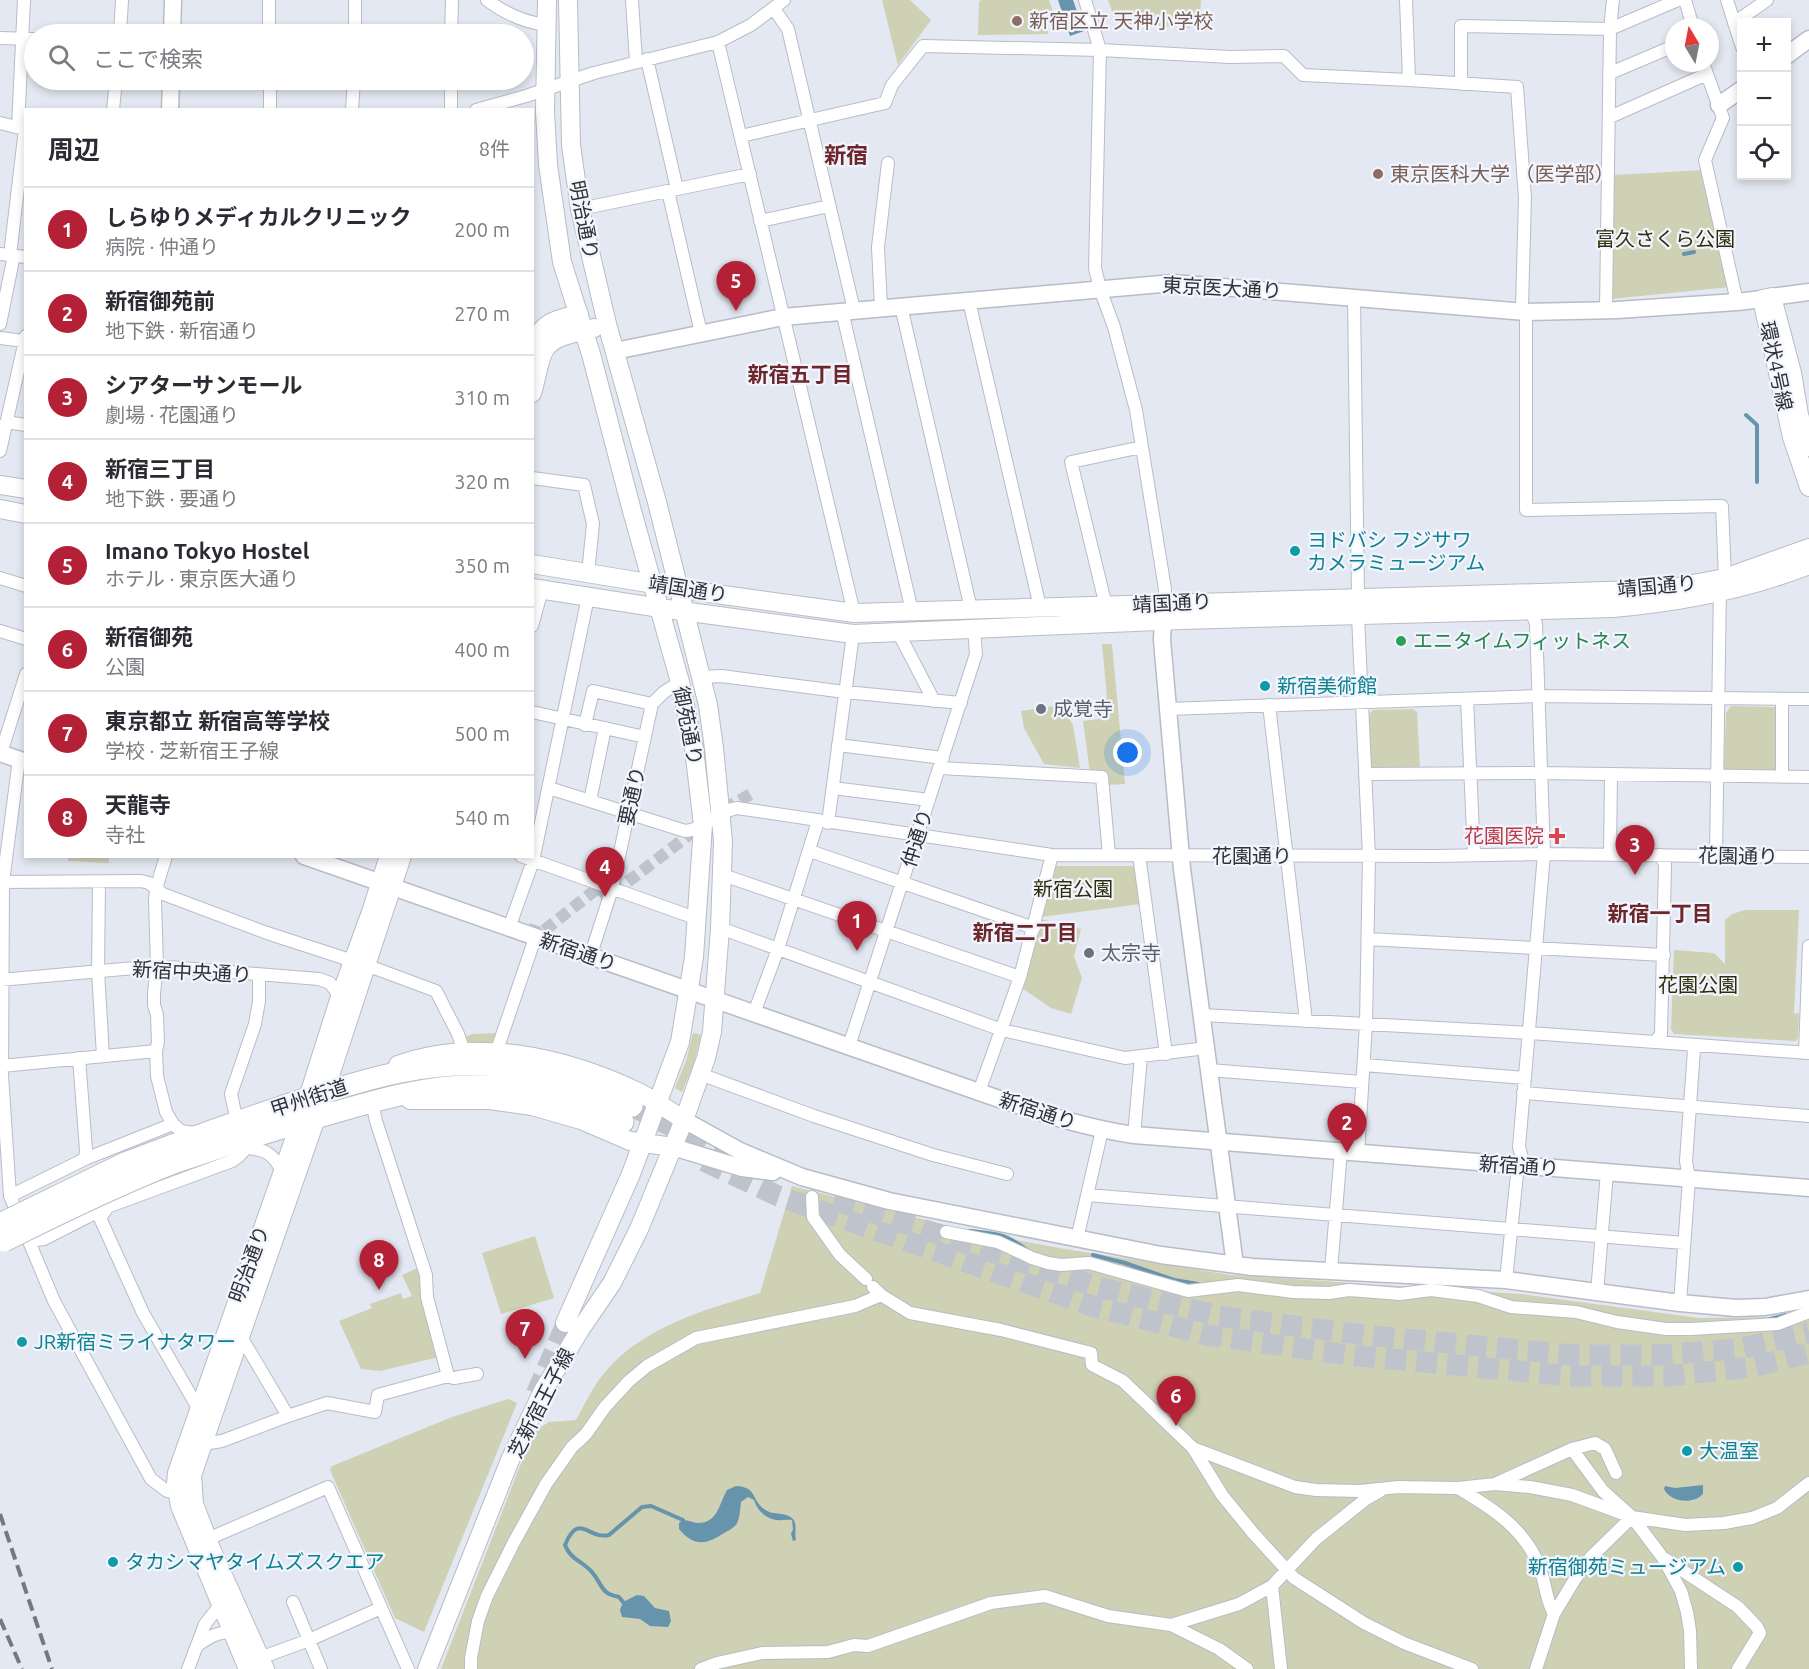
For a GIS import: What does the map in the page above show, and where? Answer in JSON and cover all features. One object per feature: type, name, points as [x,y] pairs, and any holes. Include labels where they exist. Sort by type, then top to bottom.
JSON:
[{"type":"highway","name":"甲州街道","points":[[0,1224],[104,1173],[173,1154],[245,1142],[308,1120],[372,1102],[443,1088],[490,1086],[533,1091],[587,1107],[628,1114],[558,1078],[502,1066],[476,1064],[432,1067],[360,1081],[205,1133],[173,1154],[0,1244]]},
{"type":"main road","name":"明治通り","points":[[547,0],[545,90],[548,165],[562,262],[579,314]]},
{"type":"main road","name":"明治通り","points":[[568,0],[571,145],[580,209],[607,324]]},
{"type":"main road","name":"環状4号線","points":[[1767,298],[1791,373],[1799,415],[1809,447]]},
{"type":"main road","name":"環状4号線","points":[[1767,298],[1792,437],[1809,487]]},
{"type":"main road","name":"御苑通り","points":[[579,314],[680,682],[694,749],[703,825],[698,919],[680,1042],[642,1143]]},
{"type":"main road","points":[[534,346],[537,336],[548,322],[579,314]]},
{"type":"main road","name":"御苑通り","points":[[607,324],[702,677],[714,748],[721,814],[723,874],[712,1032],[700,1074],[673,1147]]},
{"type":"main road","points":[[534,386],[545,349],[554,340],[607,324]]},
{"type":"main road","points":[[609,426],[634,419]]},
{"type":"main road","points":[[0,485],[24,489]]},
{"type":"main road","points":[[0,509],[24,514]]},
{"type":"main road","name":"靖国通り","points":[[1722,583],[1809,548]]},
{"type":"main road","name":"靖国通り","points":[[534,564],[854,613],[1106,606],[1163,612]]},
{"type":"main road","name":"靖国通り","points":[[537,589],[853,634],[974,629],[1163,612],[1528,601],[1722,583],[1809,565]]},
{"type":"main road","points":[[971,609],[974,629]]},
{"type":"main road","name":"明治通り","points":[[386,885],[389,858]]},
{"type":"main road","name":"明治通り","points":[[184,1492],[192,1475],[240,1335],[386,885],[401,858]]},
{"type":"main road","name":"明治通り","points":[[316,1095],[340,997],[360,963]]},
{"type":"main road","points":[[360,1081],[415,1059],[448,1052],[496,1053],[537,1058],[584,1071],[633,1090],[684,1120]]},
{"type":"main road","points":[[372,1102],[425,1100],[510,1103],[556,1112],[630,1141],[673,1147]]},
{"type":"main road","name":"明治通り","points":[[257,1666],[233,1632],[221,1604],[177,1473],[282,1171],[308,1120]]},
{"type":"main road","name":"芝新宿王子線","points":[[565,1323],[631,1174],[642,1143]]},
{"type":"main road","name":"芝新宿王子線","points":[[427,1669],[510,1460],[543,1391],[612,1283],[639,1229],[673,1147]]},
{"type":"main road","name":"明治通り","points":[[202,1542],[257,1666]]},
{"type":"street","points":[[24,0],[27,24]]},
{"type":"street","points":[[121,24],[122,0]]},
{"type":"street","points":[[172,24],[173,0]]},
{"type":"street","points":[[269,0],[269,24]]},
{"type":"street","points":[[355,0],[355,24]]},
{"type":"street","points":[[451,24],[452,0]]},
{"type":"street","points":[[487,0],[496,7],[530,22],[546,25]]},
{"type":"street","points":[[632,0],[642,61],[673,190],[701,333]]},
{"type":"street","points":[[483,108],[569,81],[718,42],[751,25],[784,0]]},
{"type":"street","points":[[1085,0],[1100,50],[1095,268],[1136,410],[1165,589],[1162,640],[1181,856],[1235,1265]]},
{"type":"street","points":[[1406,0],[1408,80]]},
{"type":"street","points":[[1606,309],[1609,72],[1613,0]]},
{"type":"street","points":[[1461,84],[1461,26],[1610,29],[1678,0]]},
{"type":"street","points":[[1685,0],[1690,18]]},
{"type":"street","points":[[1727,0],[1737,32]]},
{"type":"street","points":[[1734,23],[1767,0]]},
{"type":"street","points":[[774,9],[788,29],[810,120],[912,611]]},
{"type":"street","points":[[0,38],[24,39]]},
{"type":"street","points":[[1791,52],[1809,39]]},
{"type":"street","points":[[718,42],[854,613]]},
{"type":"street","points":[[741,136],[885,103],[892,85],[923,46],[1100,50],[1230,57],[1284,56],[1303,75],[1517,87],[1525,198],[1522,306],[1526,312],[1526,510],[1722,506],[1716,855]]},
{"type":"street","points":[[1609,72],[1665,49]]},
{"type":"street","points":[[1610,117],[1699,72]]},
{"type":"street","points":[[1706,72],[1723,118],[1705,160],[1737,302]]},
{"type":"street","points":[[24,108],[26,90]]},
{"type":"street","points":[[113,108],[115,90]]},
{"type":"street","points":[[170,108],[171,90]]},
{"type":"street","points":[[270,90],[270,108]]},
{"type":"street","points":[[352,108],[353,90]]},
{"type":"street","points":[[451,90],[451,108]]},
{"type":"street","points":[[1719,105],[1737,92]]},
{"type":"street","points":[[0,123],[23,128],[12,255],[0,324]]},
{"type":"street","points":[[881,307],[878,247],[888,163]]},
{"type":"street","points":[[580,209],[750,174]]},
{"type":"street","points":[[760,221],[829,206]]},
{"type":"street","name":"東京医大通り","points":[[615,351],[783,317],[1184,282],[1526,312],[1737,302],[1809,292]]},
{"type":"street","points":[[1354,298],[1358,606],[1369,856],[1366,1024],[1358,1153]]},
{"type":"street","points":[[969,301],[1040,607]]},
{"type":"street","points":[[901,306],[971,609]]},
{"type":"street","points":[[0,338],[24,338]]},
{"type":"street","points":[[0,451],[24,342]]},
{"type":"street","points":[[6,422],[24,425]]},
{"type":"street","points":[[1106,606],[1071,462],[1142,447]]},
{"type":"street","points":[[534,478],[584,486],[593,524],[588,573]]},
{"type":"street","points":[[0,578],[24,585]]},
{"type":"street","points":[[534,611],[537,589]]},
{"type":"street","points":[[534,856],[588,597]]},
{"type":"street","points":[[1506,1280],[1512,1229],[1524,1166],[1520,1153],[1523,1093],[1544,854],[1536,624],[1528,601]]},
{"type":"street","name":"仲通り","points":[[849,1046],[976,654],[974,629]]},
{"type":"street","points":[[0,631],[24,638]]},
{"type":"street","points":[[897,632],[934,701]]},
{"type":"street","points":[[754,1013],[778,949],[810,850],[823,822],[833,788],[853,634]]},
{"type":"street","points":[[702,677],[721,676],[845,692],[961,703]]},
{"type":"street","points":[[24,680],[0,753],[22,761],[2,882],[1,980],[5,1192],[54,1301],[151,1479],[167,1491],[184,1492]]},
{"type":"street","points":[[585,725],[593,690],[652,704],[664,692],[680,682]]},
{"type":"street","points":[[1168,709],[1538,696],[1809,699]]},
{"type":"street","points":[[1467,699],[1474,855]]},
{"type":"street","points":[[1782,699],[1782,777]]},
{"type":"street","name":"要通り","points":[[590,957],[612,889],[652,704]]},
{"type":"street","points":[[1269,705],[1306,1021]]},
{"type":"street","points":[[534,712],[645,737]]},
{"type":"street","points":[[590,801],[605,728]]},
{"type":"street","points":[[838,745],[942,763],[1102,777],[1109,855]]},
{"type":"street","points":[[1365,774],[1541,773],[1809,777]]},
{"type":"street","points":[[1610,854],[1611,774]]},
{"type":"street","points":[[549,788],[685,831],[692,831],[703,825]]},
{"type":"street","points":[[833,788],[929,800]]},
{"type":"street","name":"花園通り","points":[[703,825],[737,808],[917,837],[1052,855],[1610,854],[1809,857]]},
{"type":"street","points":[[810,850],[1034,928]]},
{"type":"street","points":[[979,1092],[1020,977],[1052,855]]},
{"type":"street","points":[[1139,855],[1166,1054]]},
{"type":"street","points":[[1655,1042],[1661,1034],[1664,955],[1665,864],[1660,855]]},
{"type":"street","points":[[165,858],[156,889],[157,966],[154,993],[158,1076],[163,1103],[173,1124],[181,1131],[205,1133]]},
{"type":"street","name":"新宿通り","points":[[310,858],[979,1092],[1063,1120],[1102,1130],[1134,1135],[1809,1188]]},
{"type":"street","points":[[526,858],[698,919]]},
{"type":"street","points":[[509,928],[534,858]]},
{"type":"street","points":[[723,874],[1020,977]]},
{"type":"street","points":[[2,882],[141,881],[149,883],[163,894],[267,933],[360,963],[436,991],[464,1051]]},
{"type":"street","points":[[99,883],[99,971],[103,1056]]},
{"type":"street","points":[[720,928],[1002,1030],[1125,1058],[1206,1048]]},
{"type":"street","points":[[496,1053],[536,938]]},
{"type":"street","points":[[1368,939],[1537,946],[1664,955]]},
{"type":"street","points":[[1202,1015],[1530,1033],[1807,1053],[1809,946]]},
{"type":"street","name":"新宿中央通り","points":[[1,980],[157,966],[320,979],[330,983],[340,997]]},
{"type":"street","points":[[237,1122],[231,1094],[255,1024],[259,1001],[259,975]]},
{"type":"street","points":[[1680,1303],[1689,1179],[1686,1161],[1694,1050],[1699,1045]]},
{"type":"street","points":[[2,1066],[156,1051]]},
{"type":"street","points":[[1134,1135],[1141,1057]]},
{"type":"street","points":[[80,1058],[85,1159]]},
{"type":"street","points":[[1364,1065],[1525,1078]]},
{"type":"street","points":[[1209,1070],[1362,1082]]},
{"type":"street","points":[[700,1074],[814,1116],[933,1155],[1007,1174]]},
{"type":"street","points":[[1523,1093],[1809,1116]]},
{"type":"street","points":[[372,1102],[376,1121],[426,1275],[427,1297],[448,1376]]},
{"type":"street","points":[[684,1120],[736,1158]]},
{"type":"street","points":[[5,1192],[173,1124]]},
{"type":"street","points":[[1077,1239],[1102,1130]]},
{"type":"street","points":[[29,1241],[44,1239],[107,1207],[232,1161],[239,1156],[245,1142],[270,1153],[275,1157],[282,1171]]},
{"type":"street","points":[[673,1147],[736,1158],[889,1201],[1161,1255],[1235,1265],[1506,1280],[1680,1303],[1751,1308],[1809,1299]]},
{"type":"street","points":[[1331,1270],[1341,1151]]},
{"type":"street","points":[[1597,1293],[1607,1172]]},
{"type":"street","points":[[1087,1194],[1684,1243]]},
{"type":"street","points":[[812,1197],[813,1217],[840,1255],[873,1287],[910,1313],[1001,1330],[1090,1353],[1092,1365],[1123,1381],[1193,1448],[1222,1495],[1294,1578],[1364,1623],[1404,1643],[1472,1669]]},
{"type":"street","points":[[107,1207],[100,1218],[129,1286],[198,1408]]},
{"type":"street","points":[[946,1232],[998,1242],[1048,1263],[1061,1265],[1089,1263],[1188,1291],[1238,1285],[1293,1292],[1329,1293],[1350,1290],[1400,1294],[1431,1290],[1478,1296],[1511,1307],[1576,1312],[1617,1322],[1666,1329],[1778,1324],[1809,1312]]},
{"type":"street","points":[[471,1669],[478,1621],[488,1596],[546,1484],[572,1448],[629,1380],[677,1347],[696,1338],[855,1306],[873,1287]]},
{"type":"street","points":[[240,1335],[288,1416]]},
{"type":"street","points":[[202,1444],[222,1441],[327,1403],[375,1412],[378,1395],[448,1376],[454,1378],[477,1374]]},
{"type":"street","points":[[1495,1484],[1572,1449],[1595,1443],[1605,1449],[1616,1473]]},
{"type":"street","points":[[1193,1448],[1295,1487],[1335,1490],[1458,1488],[1495,1484],[1530,1487],[1572,1495],[1632,1517],[1685,1525],[1724,1523],[1752,1518],[1777,1508],[1809,1484]]},
{"type":"street","points":[[1572,1449],[1604,1491],[1632,1517],[1663,1557],[1681,1591],[1687,1612],[1691,1669]]},
{"type":"street","points":[[202,1542],[328,1487],[408,1669]]},
{"type":"street","points":[[1458,1488],[1505,1518],[1520,1534],[1540,1569],[1549,1606],[1554,1614]]},
{"type":"street","points":[[1171,1625],[1239,1604],[1272,1586],[1316,1539],[1366,1499],[1384,1489]]},
{"type":"street","points":[[1536,1669],[1554,1614],[1575,1579],[1591,1557],[1632,1517]]},
{"type":"street","points":[[1663,1557],[1738,1607],[1757,1627],[1760,1633],[1738,1669]]},
{"type":"street","points":[[1272,1586],[1281,1669]]},
{"type":"street","points":[[701,1669],[762,1653],[828,1652],[854,1645],[868,1646],[991,1603],[1046,1596],[1108,1616],[1171,1625],[1219,1649],[1247,1669]]},
{"type":"street","points":[[293,1602],[321,1669]]},
{"type":"street","points":[[188,1669],[205,1624],[221,1604]]},
{"type":"street","points":[[257,1666],[381,1608]]},
{"type":"street","points":[[198,1645],[220,1632],[233,1632]]},
{"type":"green space","points":[[882,0],[910,0],[931,20],[898,65]]},
{"type":"green space","points":[[981,0],[1049,0],[1057,23],[1048,23],[1048,34],[978,35]]},
{"type":"green space","points":[[1108,0],[1201,0],[1200,15],[1190,15],[1190,28],[1116,23]]},
{"type":"green space","name":"富久さくら公園","points":[[1704,170],[1730,287],[1611,299],[1614,175]]},
{"type":"green space","points":[[1102,644],[1112,644],[1125,784],[1107,785],[1090,773],[1083,721],[1100,719],[1098,699],[1107,698]]},
{"type":"green space","points":[[1061,705],[1073,725],[1080,768],[1044,764],[1024,728],[1021,711]]},
{"type":"green space","points":[[1731,706],[1775,707],[1779,710],[1778,769],[1773,773],[1728,773],[1724,767],[1726,713]]},
{"type":"green space","points":[[1413,709],[1417,712],[1420,767],[1415,771],[1374,771],[1369,764],[1368,715],[1373,710]]},
{"type":"green space","points":[[68,858],[109,858],[109,863],[68,861]]},
{"type":"green space","name":"新宿公園","points":[[1054,866],[1131,866],[1137,869],[1141,904],[1041,917]]},
{"type":"green space","name":"花園公園","points":[[1745,910],[1799,910],[1794,1014],[1799,1013],[1798,1038],[1795,1041],[1674,1034],[1671,1029],[1674,950],[1714,953],[1725,964],[1725,920],[1732,914]]},
{"type":"green space","points":[[1040,919],[1081,929],[1074,956],[1082,978],[1071,1014],[1051,1008],[1022,988]]},
{"type":"green space","points":[[498,1033],[496,1044],[468,1044],[464,1038],[472,1034]]},
{"type":"green space","points":[[693,1033],[701,1035],[694,1063],[682,1092],[675,1088],[686,1061]]},
{"type":"green space","points":[[792,1186],[977,1233],[1231,1275],[1521,1294],[1699,1318],[1771,1317],[1809,1311],[1809,1669],[441,1669],[536,1430],[549,1422],[576,1420],[605,1372],[621,1356],[657,1331],[697,1313],[760,1293]]},
{"type":"green space","points":[[535,1236],[554,1298],[501,1314],[482,1253]]},
{"type":"green space","points":[[420,1267],[439,1357],[380,1371],[361,1369],[339,1321],[372,1308],[370,1304],[401,1293],[403,1299],[412,1296],[402,1275]]},
{"type":"green space","points":[[508,1399],[517,1403],[424,1632],[395,1618],[330,1470],[332,1466],[452,1417]]},
{"type":"water","points":[[1058,0],[1073,0],[1084,31],[1070,36]]},
{"type":"water","points":[[1703,1485],[1703,1494],[1688,1501],[1671,1497],[1664,1489],[1665,1486],[1675,1488]]},
{"type":"water","points":[[736,1486],[751,1491],[767,1511],[792,1518],[796,1540],[793,1541],[791,1534],[792,1520],[768,1517],[759,1510],[754,1500],[748,1497],[741,1502],[736,1525],[711,1540],[695,1541],[679,1529],[679,1523],[683,1520],[698,1523],[710,1520],[717,1512],[727,1490]]},
{"type":"water","points":[[637,1595],[644,1596],[655,1608],[669,1611],[671,1621],[668,1627],[650,1626],[640,1619],[622,1617],[620,1610],[623,1602]]},
{"type":"waterway","points":[[1684,254],[1694,252]]},
{"type":"waterway","points":[[1746,415],[1757,425],[1757,482]]},
{"type":"waterway","points":[[969,1231],[1000,1235],[1027,1250]]},
{"type":"waterway","points":[[1093,1255],[1174,1280],[1198,1284]]},
{"type":"waterway","points":[[1770,1319],[1786,1315]]},
{"type":"waterway","points":[[623,1602],[619,1597],[605,1591],[591,1571],[570,1554],[565,1545],[570,1535],[580,1528],[595,1534],[609,1535],[642,1507],[651,1506],[683,1520]]},
{"type":"tunnel","points":[[724,809],[753,793]]},
{"type":"tunnel","points":[[528,929],[541,933],[599,887],[608,897],[698,828]]},
{"type":"tunnel","points":[[632,1106],[752,1168]]},
{"type":"tunnel","points":[[704,1161],[778,1196],[1092,1306],[1207,1335],[1348,1355],[1571,1376],[1668,1376],[1752,1367],[1809,1353]]},
{"type":"tunnel","points":[[834,1200],[1098,1287],[1219,1316],[1364,1335],[1573,1355],[1659,1355],[1738,1349],[1809,1333]]},
{"type":"tunnel","points":[[535,1393],[565,1323]]},
{"type":"railway","points":[[0,1514],[52,1669]]},
{"type":"railway","points":[[0,1619],[22,1669]]},
{"type":"place","name":"新宿区立 天神小学校","points":[[1017,21]]},
{"type":"place","name":"東京医科大学 （医学部）","points":[[1378,174]]},
{"type":"place","name":"Imano Tokyo Hostel","points":[[736,311]]},
{"type":"place","name":"ヨドバシ フジサワ カメラミュージアム","points":[[1295,551]]},
{"type":"place","name":"エニタイムフィットネス","points":[[1401,641]]},
{"type":"place","name":"新宿美術館","points":[[1265,686]]},
{"type":"place","name":"成覚寺","points":[[1041,709]]},
{"type":"place","name":"花園医院","points":[[1557,836]]},
{"type":"place","name":"シアターサンモール","points":[[1635,875]]},
{"type":"place","name":"新宿三丁目","points":[[605,897]]},
{"type":"place","name":"しらゆりメディカルクリニック","points":[[857,951]]},
{"type":"place","name":"太宗寺","points":[[1089,953]]},
{"type":"place","name":"新宿御苑前","points":[[1347,1153]]},
{"type":"place","name":"天龍寺","points":[[379,1290]]},
{"type":"place","name":"JR新宿ミライナタワー","points":[[22,1342]]},
{"type":"place","name":"東京都立 新宿高等学校","points":[[525,1359]]},
{"type":"place","name":"新宿御苑","points":[[1176,1426]]},
{"type":"place","name":"大温室","points":[[1687,1451]]},
{"type":"place","name":"タカシマヤタイムズスクエア","points":[[113,1562]]},
{"type":"place","name":"新宿御苑ミュージアム","points":[[1738,1567]]},
{"type":"district","name":"新宿","points":[[846,155]]},
{"type":"district","name":"新宿五丁目","points":[[800,375]]},
{"type":"district","name":"新宿一丁目","points":[[1660,914]]},
{"type":"district","name":"新宿二丁目","points":[[1025,933]]}]
